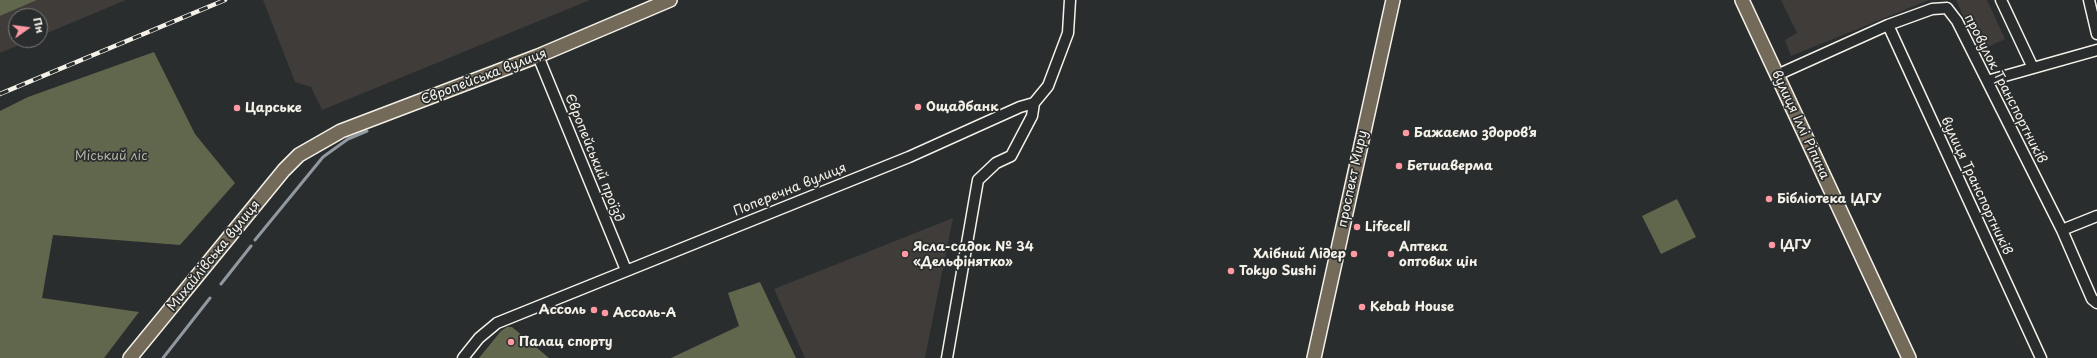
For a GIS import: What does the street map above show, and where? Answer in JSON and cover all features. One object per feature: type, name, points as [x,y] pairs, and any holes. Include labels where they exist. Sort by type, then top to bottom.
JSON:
[{"type":"main road","name":"Європейська вулиця","points":[[299,155],[341,132],[538,56],[670,0]]},
{"type":"main road","name":"проспект Миру","points":[[1314,358],[1393,0]]},
{"type":"main road","name":"вулиця Іллі Ріпина","points":[[1742,0],[1909,358]]},
{"type":"main road","name":"Михайлівська вулиця","points":[[130,358],[284,170],[299,155]]},
{"type":"street","points":[[947,358],[978,180],[996,163],[1011,156],[1032,116],[1034,103],[1048,86],[1068,33],[1070,0]]},
{"type":"street","points":[[2001,0],[2033,68]]},
{"type":"street","points":[[2089,0],[2097,34]]},
{"type":"street","name":"провулок Транспортників","points":[[1777,75],[1888,25],[1932,9],[1947,8],[1956,21],[1987,80],[2062,230],[2092,299],[2097,303]]},
{"type":"street","name":"вулиця Транспортників","points":[[1888,25],[2041,358]]},
{"type":"street","points":[[1987,80],[2097,50]]},
{"type":"street","name":"Європейський проїзд","points":[[538,56],[626,270]]},
{"type":"street","name":"Поперечна вулиця","points":[[463,358],[479,338],[497,323],[909,157],[1020,107],[1034,103]]},
{"type":"street","points":[[2062,230],[2097,216]]},
{"type":"shaded area","points":[[37,0],[126,0],[48,33],[48,8],[18,8]]},
{"type":"shaded area","points":[[263,0],[590,0],[322,110],[311,87],[295,82]]},
{"type":"shaded area","points":[[1781,0],[1929,0],[1791,56],[1785,40],[1797,33]]},
{"type":"shaded area","points":[[1956,0],[1987,0],[2005,39],[1979,51]]},
{"type":"shaded area","points":[[8,13],[8,48],[12,48],[0,53],[0,16]]},
{"type":"shaded area","name":"Ясла-садок № 34 «Дельфінятко»","points":[[953,218],[925,358],[805,358],[774,289]]},
{"type":"green space","points":[[0,0],[37,0],[18,8],[8,8],[8,13],[0,16]]},
{"type":"green space","name":"Міський ліс","points":[[154,52],[195,134],[235,183],[180,245],[53,235],[42,298],[139,312],[104,358],[0,358],[0,111],[28,97]]},
{"type":"green space","points":[[1677,199],[1696,237],[1661,254],[1642,216]]},
{"type":"green space","points":[[760,282],[796,358],[671,358],[739,326],[728,293]]},
{"type":"green space","name":"Палац спорту","points":[[507,327],[512,327],[549,358],[479,358],[501,331]]},
{"type":"waterway","points":[[255,240],[323,157],[348,139],[367,131]]},
{"type":"waterway","points":[[221,284],[251,246]]},
{"type":"waterway","points":[[163,358],[210,298]]},
{"type":"railway","points":[[0,94],[225,0]]},
{"type":"place","name":"Ощадбанк","points":[[918,107]]},
{"type":"place","name":"Царське","points":[[237,108]]},
{"type":"place","name":"Бажаємо здоровʼя","points":[[1406,133]]},
{"type":"place","name":"Бетшаверма","points":[[1399,166]]},
{"type":"place","name":"Бібліотека ІДГУ","points":[[1769,199]]},
{"type":"place","name":"Lifecell","points":[[1357,227]]},
{"type":"place","name":"ІДГУ","points":[[1772,245]]},
{"type":"place","name":"Ясла-садок № 34 «Дельфінятко»","points":[[905,254]]},
{"type":"place","name":"Хлібний Лідер","points":[[1354,254]]},
{"type":"place","name":"Аптека оптових цін","points":[[1391,254]]},
{"type":"place","name":"Tokyo Sushi","points":[[1231,271]]},
{"type":"place","name":"Kebab House","points":[[1362,307]]},
{"type":"place","name":"Ассоль","points":[[594,310]]},
{"type":"place","name":"Ассоль-А","points":[[605,313]]},
{"type":"place","name":"Палац спорту","points":[[511,342]]}]
